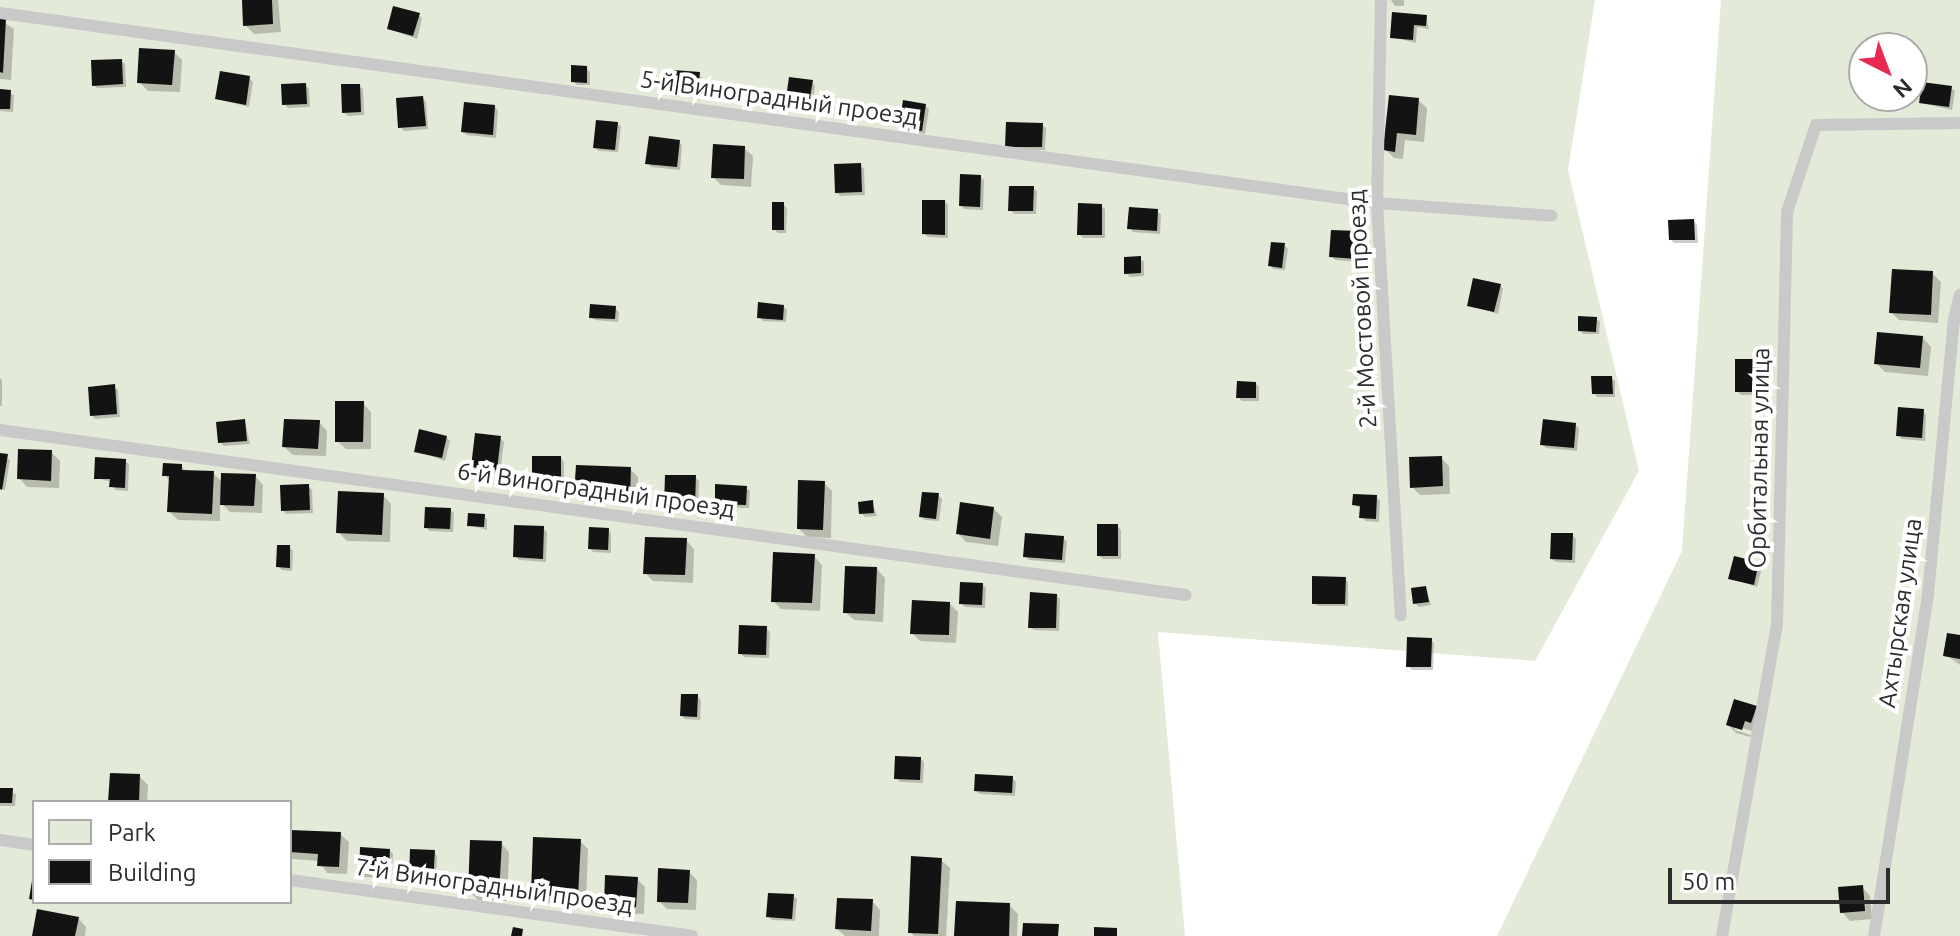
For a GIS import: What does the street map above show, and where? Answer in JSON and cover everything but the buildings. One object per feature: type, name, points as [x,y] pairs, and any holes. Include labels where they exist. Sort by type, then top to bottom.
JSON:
[{"type":"lane","name":"2-й Мостовой проезд","points":[[1381,0],[1377,203],[1401,615]]},
{"type":"lane","name":"5-й Виноградный проезд","points":[[0,13],[1377,203],[1552,216]]},
{"type":"lane","name":"Орбитальная улица","points":[[1722,936],[1777,625],[1787,212],[1816,125],[1960,123]]},
{"type":"lane","name":"Ахтырская улица","points":[[1874,936],[1928,594],[1954,319],[1960,295]]},
{"type":"lane","name":"6-й Виноградный проезд","points":[[0,430],[1186,595]]},
{"type":"lane","points":[[0,840],[32,845]]},
{"type":"lane","name":"7-й Виноградный проезд","points":[[292,880],[692,936]]},
{"type":"green space","points":[[0,0],[1595,0],[1568,170],[1639,471],[1535,661],[1158,632],[1185,936],[0,936]]},
{"type":"green space","points":[[1721,0],[1960,0],[1960,936],[1497,936],[1682,551]]}]
